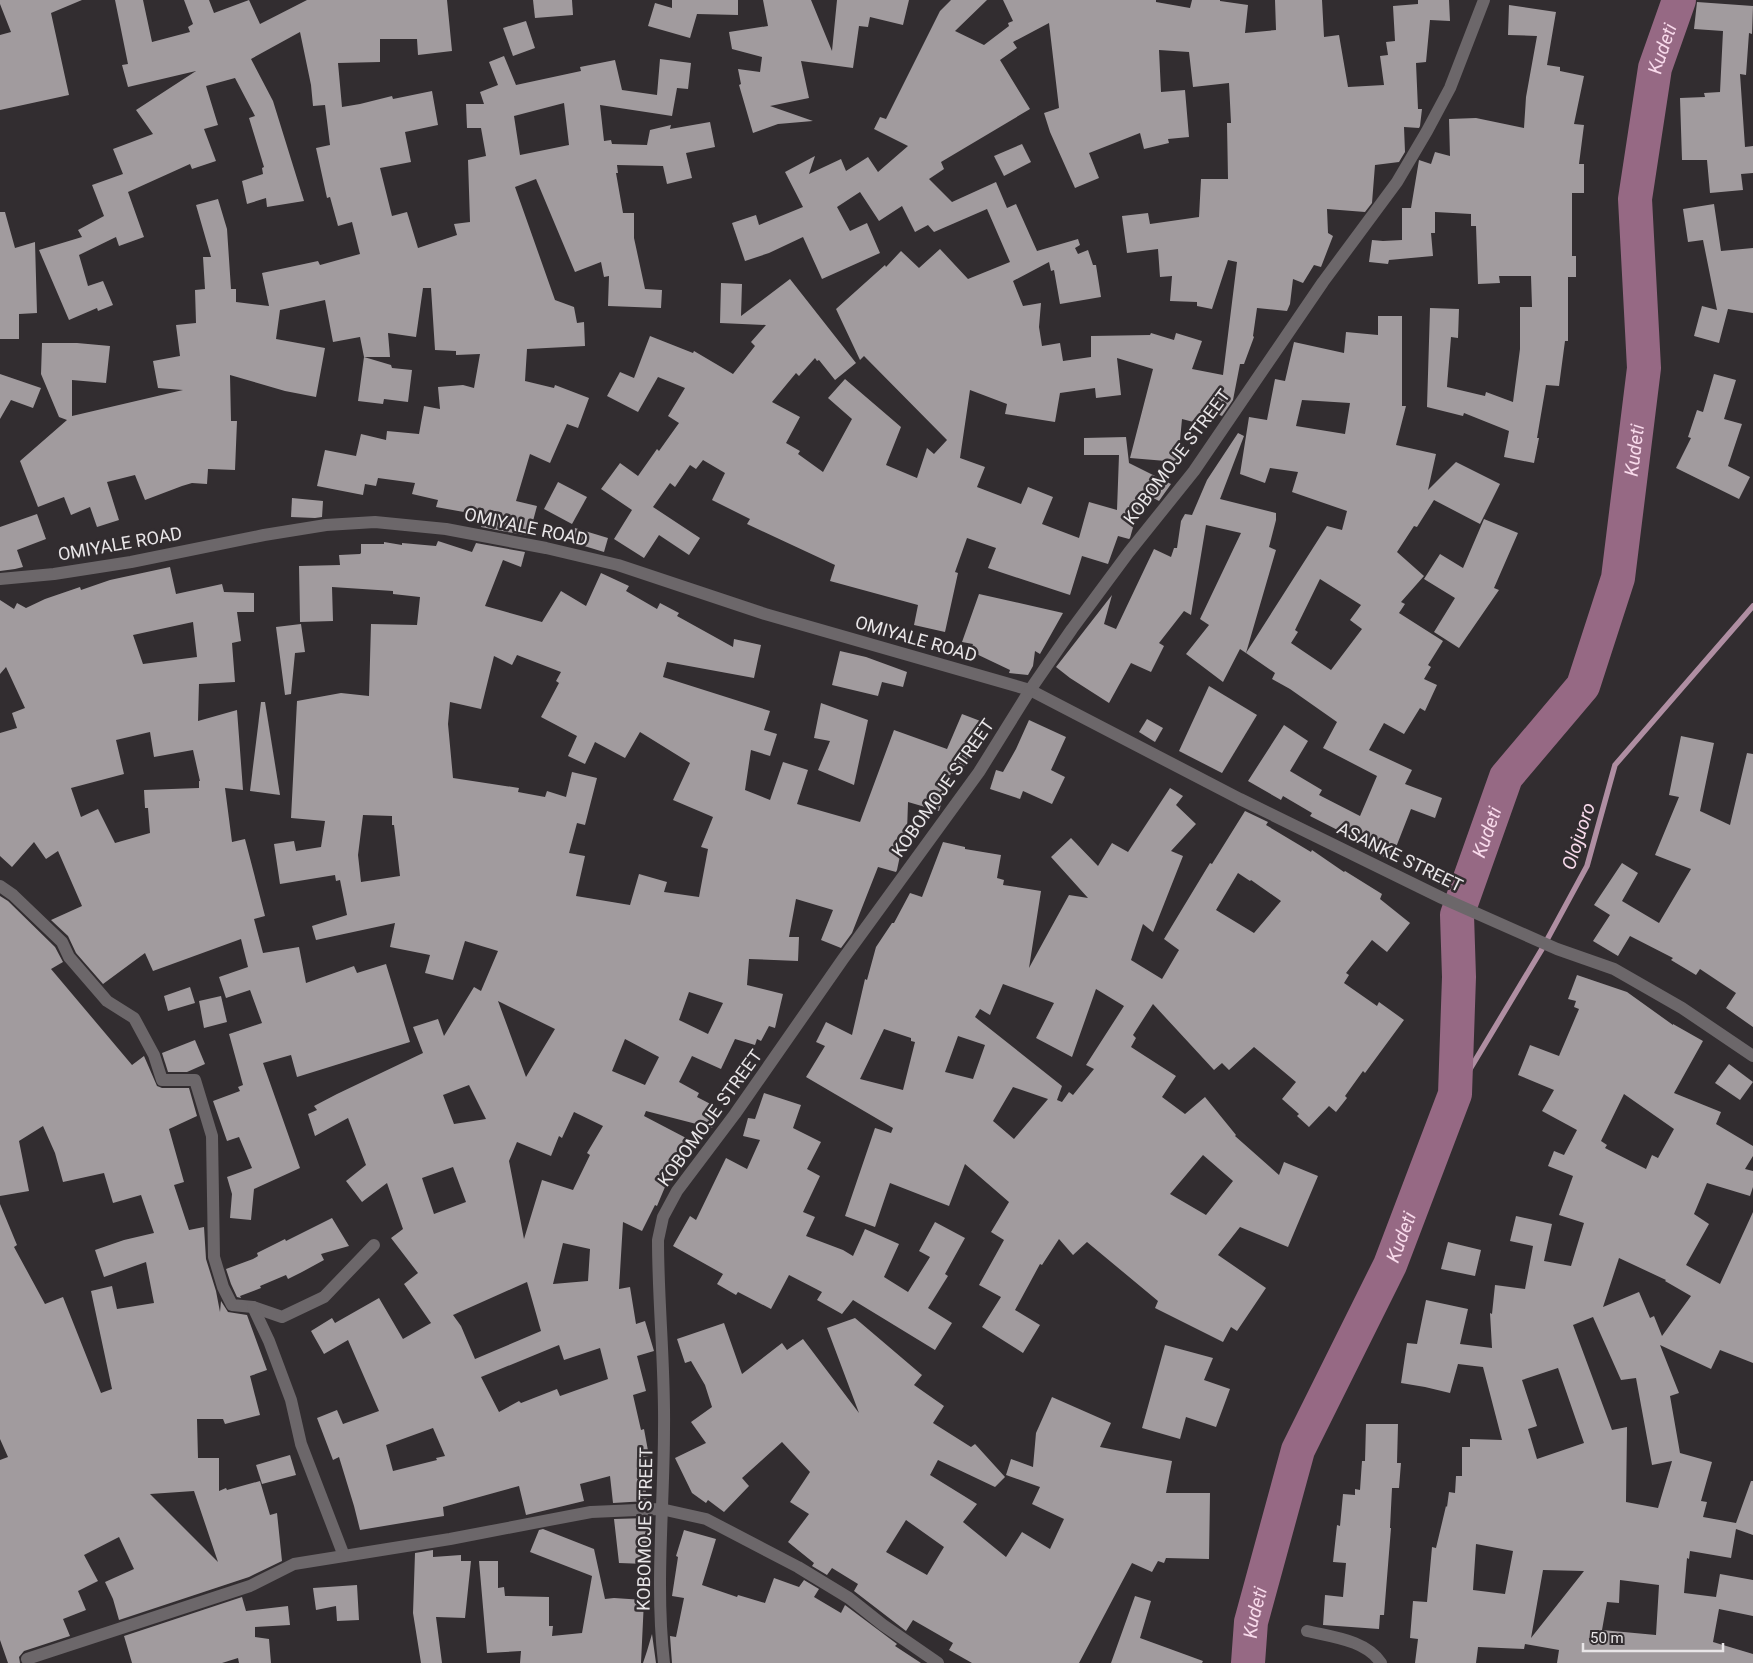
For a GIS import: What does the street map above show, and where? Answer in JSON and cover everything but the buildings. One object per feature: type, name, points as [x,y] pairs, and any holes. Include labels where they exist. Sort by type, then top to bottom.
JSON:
[{"type":"street","name":"KOBOMOJE STREET","points":[[664,1663],[660,1633],[659,1562],[664,1429],[658,1240],[664,1216],[677,1191],[740,1106],[842,959],[979,772],[1030,690],[1129,552],[1194,471],[1323,282],[1397,182],[1450,88],[1484,0]]},
{"type":"street","name":"OMIYALE ROAD","points":[[0,578],[54,574],[131,562],[264,535],[326,525],[376,522],[446,529],[546,548],[618,565],[765,614],[1030,690]]},
{"type":"street","name":"ASANKE STREET","points":[[1030,690],[1240,799],[1442,898],[1557,949],[1614,969],[1682,1008],[1753,1056]]},
{"type":"street","points":[[0,886],[13,895],[62,942],[69,957],[107,1001],[134,1018],[154,1055],[162,1080],[195,1080],[212,1136],[214,1257],[223,1287],[232,1306],[253,1307],[282,1317],[324,1297],[374,1245]]},
{"type":"street","points":[[253,1307],[269,1341],[291,1400],[301,1444],[344,1556]]},
{"type":"street","points":[[26,1659],[250,1586],[294,1564],[450,1539],[591,1512],[661,1509],[706,1519],[798,1567],[849,1598],[883,1625],[938,1663]]},
{"type":"street","points":[[1307,1631],[1358,1644],[1375,1655],[1381,1663]]},
{"type":"waterway","name":"Kudeti","points":[[1248,1663],[1251,1622],[1298,1450],[1390,1265],[1455,1094],[1459,977],[1457,915],[1506,777],[1583,686],[1618,578],[1644,368],[1635,199],[1655,68],[1679,0]]},
{"type":"waterway","name":"Olojuoro","points":[[1455,1094],[1542,949],[1587,866],[1615,765],[1753,606]]}]
